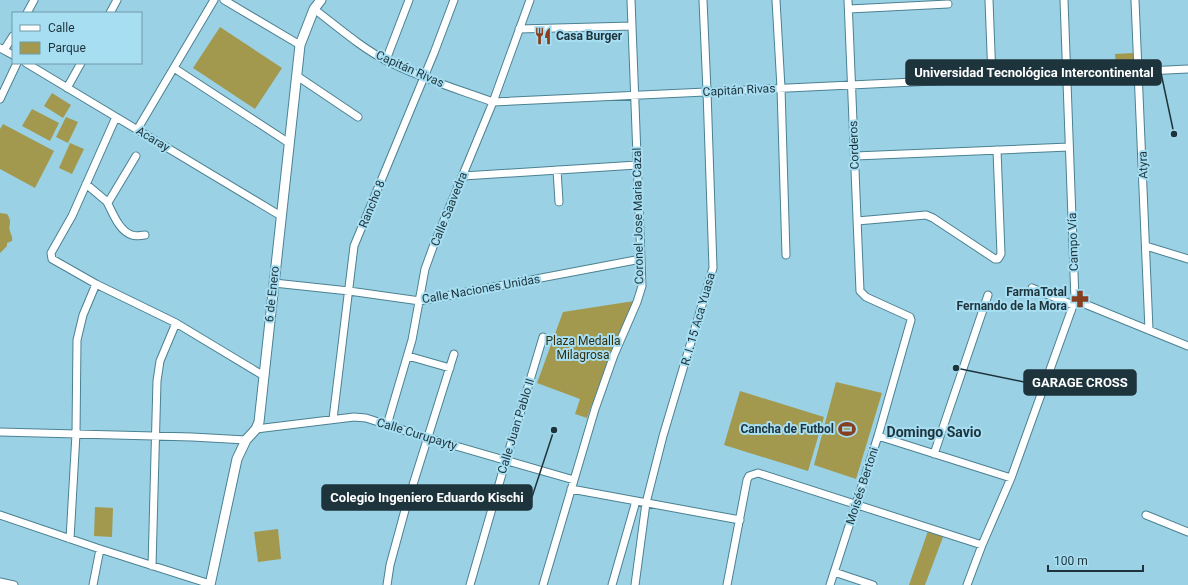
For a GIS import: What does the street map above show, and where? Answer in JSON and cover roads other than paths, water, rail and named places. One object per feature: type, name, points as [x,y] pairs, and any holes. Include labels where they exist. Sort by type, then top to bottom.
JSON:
[{"type":"main road","name":"6 de Enero","points":[[210,585],[237,459],[246,440],[256,429],[259,422],[300,45],[314,9],[321,0]]},
{"type":"street","points":[[28,12],[34,0]]},
{"type":"street","points":[[111,12],[117,0]]},
{"type":"street","points":[[137,130],[214,0]]},
{"type":"street","points":[[224,0],[300,45]]},
{"type":"street","points":[[386,60],[409,0]]},
{"type":"street","name":"Rancho 8","points":[[333,419],[354,246],[424,78],[454,0]]},
{"type":"street","name":"Calle Saavedra","points":[[387,425],[412,340],[425,269],[493,102],[530,0]]},
{"type":"street","name":"Coronel Jose Maria Cazal","points":[[543,585],[595,409],[642,286],[631,0]]},
{"type":"street","name":"R. I. 15 Aca Yuasa","points":[[635,585],[646,503],[663,436],[713,268],[703,0]]},
{"type":"street","points":[[776,0],[781,88],[786,255]]},
{"type":"street","name":"Corderos","points":[[848,0],[860,291],[866,296],[910,317]]},
{"type":"street","points":[[989,0],[992,78]]},
{"type":"street","name":"Campo Vía","points":[[968,585],[982,545],[1011,478],[1074,302],[1064,0]]},
{"type":"street","name":"Atyra","points":[[1135,0],[1149,330]]},
{"type":"street","points":[[849,9],[948,4]]},
{"type":"street","name":"Capitán Rivas","points":[[314,9],[361,45],[386,60],[424,78],[493,102],[1188,69]]},
{"type":"street","points":[[519,29],[632,26]]},
{"type":"street","points":[[12,37],[2,49],[12,54]]},
{"type":"street","points":[[0,99],[17,64]]},
{"type":"street","name":"Acaray","points":[[28,64],[281,216]]},
{"type":"street","points":[[67,88],[80,64]]},
{"type":"street","points":[[174,68],[289,143]]},
{"type":"street","points":[[296,76],[358,117]]},
{"type":"street","points":[[116,117],[72,216],[51,253],[52,259],[96,284],[176,323],[264,376]]},
{"type":"street","points":[[855,156],[1069,147]]},
{"type":"street","points":[[857,221],[926,215],[933,218],[995,259],[1000,257],[997,150]]},
{"type":"street","points":[[107,202],[110,201],[136,156]]},
{"type":"street","points":[[462,176],[637,165]]},
{"type":"street","points":[[557,170],[559,202]]},
{"type":"street","points":[[86,184],[107,202],[118,223],[125,231],[132,236],[145,235]]},
{"type":"street","points":[[1146,246],[1188,259]]},
{"type":"street","name":"Calle Naciones Unidas","points":[[274,283],[349,291],[420,301],[641,259]]},
{"type":"street","points":[[70,539],[76,434],[77,340],[83,315],[96,284]]},
{"type":"street","points":[[1032,288],[1074,302],[1188,346]]},
{"type":"street","points":[[934,454],[988,295]]},
{"type":"street","name":"Moisés Bertoni","points":[[830,585],[878,436],[910,317]]},
{"type":"street","points":[[152,566],[157,381],[160,361],[176,323]]},
{"type":"street","name":"Calle Juan Pablo II","points":[[470,585],[506,460],[544,337]]},
{"type":"street","points":[[387,585],[390,565],[454,354]]},
{"type":"street","points":[[408,356],[450,368]]},
{"type":"street","name":"Calle Curupayty","points":[[256,429],[333,419],[354,417],[366,418],[428,438],[574,480]]},
{"type":"street","points":[[0,432],[246,440]]},
{"type":"street","points":[[878,436],[1011,478]]},
{"type":"street","points":[[726,585],[747,480],[750,476],[758,473],[982,545]]},
{"type":"street","points":[[571,489],[740,520]]},
{"type":"street","points":[[612,585],[636,501]]},
{"type":"street","points":[[0,515],[210,585]]},
{"type":"street","points":[[1146,516],[1188,532]]},
{"type":"street","points":[[93,585],[100,549]]},
{"type":"street","points":[[834,572],[873,585]]},
{"type":"street","points":[[0,582],[14,585]]},
{"type":"place","name":"Casa Burger","points":[[543,36]]},
{"type":"place","name":"Universidad Tecnológica Intercontinental","points":[[1174,134]]},
{"type":"place","name":"FarmaTotal Fernando de la Mora","points":[[1080,299]]},
{"type":"place","name":"GARAGE CROSS","points":[[956,368]]},
{"type":"place","name":"Cancha de Futbol","points":[[847,429]]},
{"type":"place","name":"Colegio Ingeniero Eduardo Kischi","points":[[554,430]]},
{"type":"district","name":"Domingo Savio","points":[[934,432]]},
{"type":"park label","name":"Plaza Medalla Milagrosa","points":[[583,348]]}]
